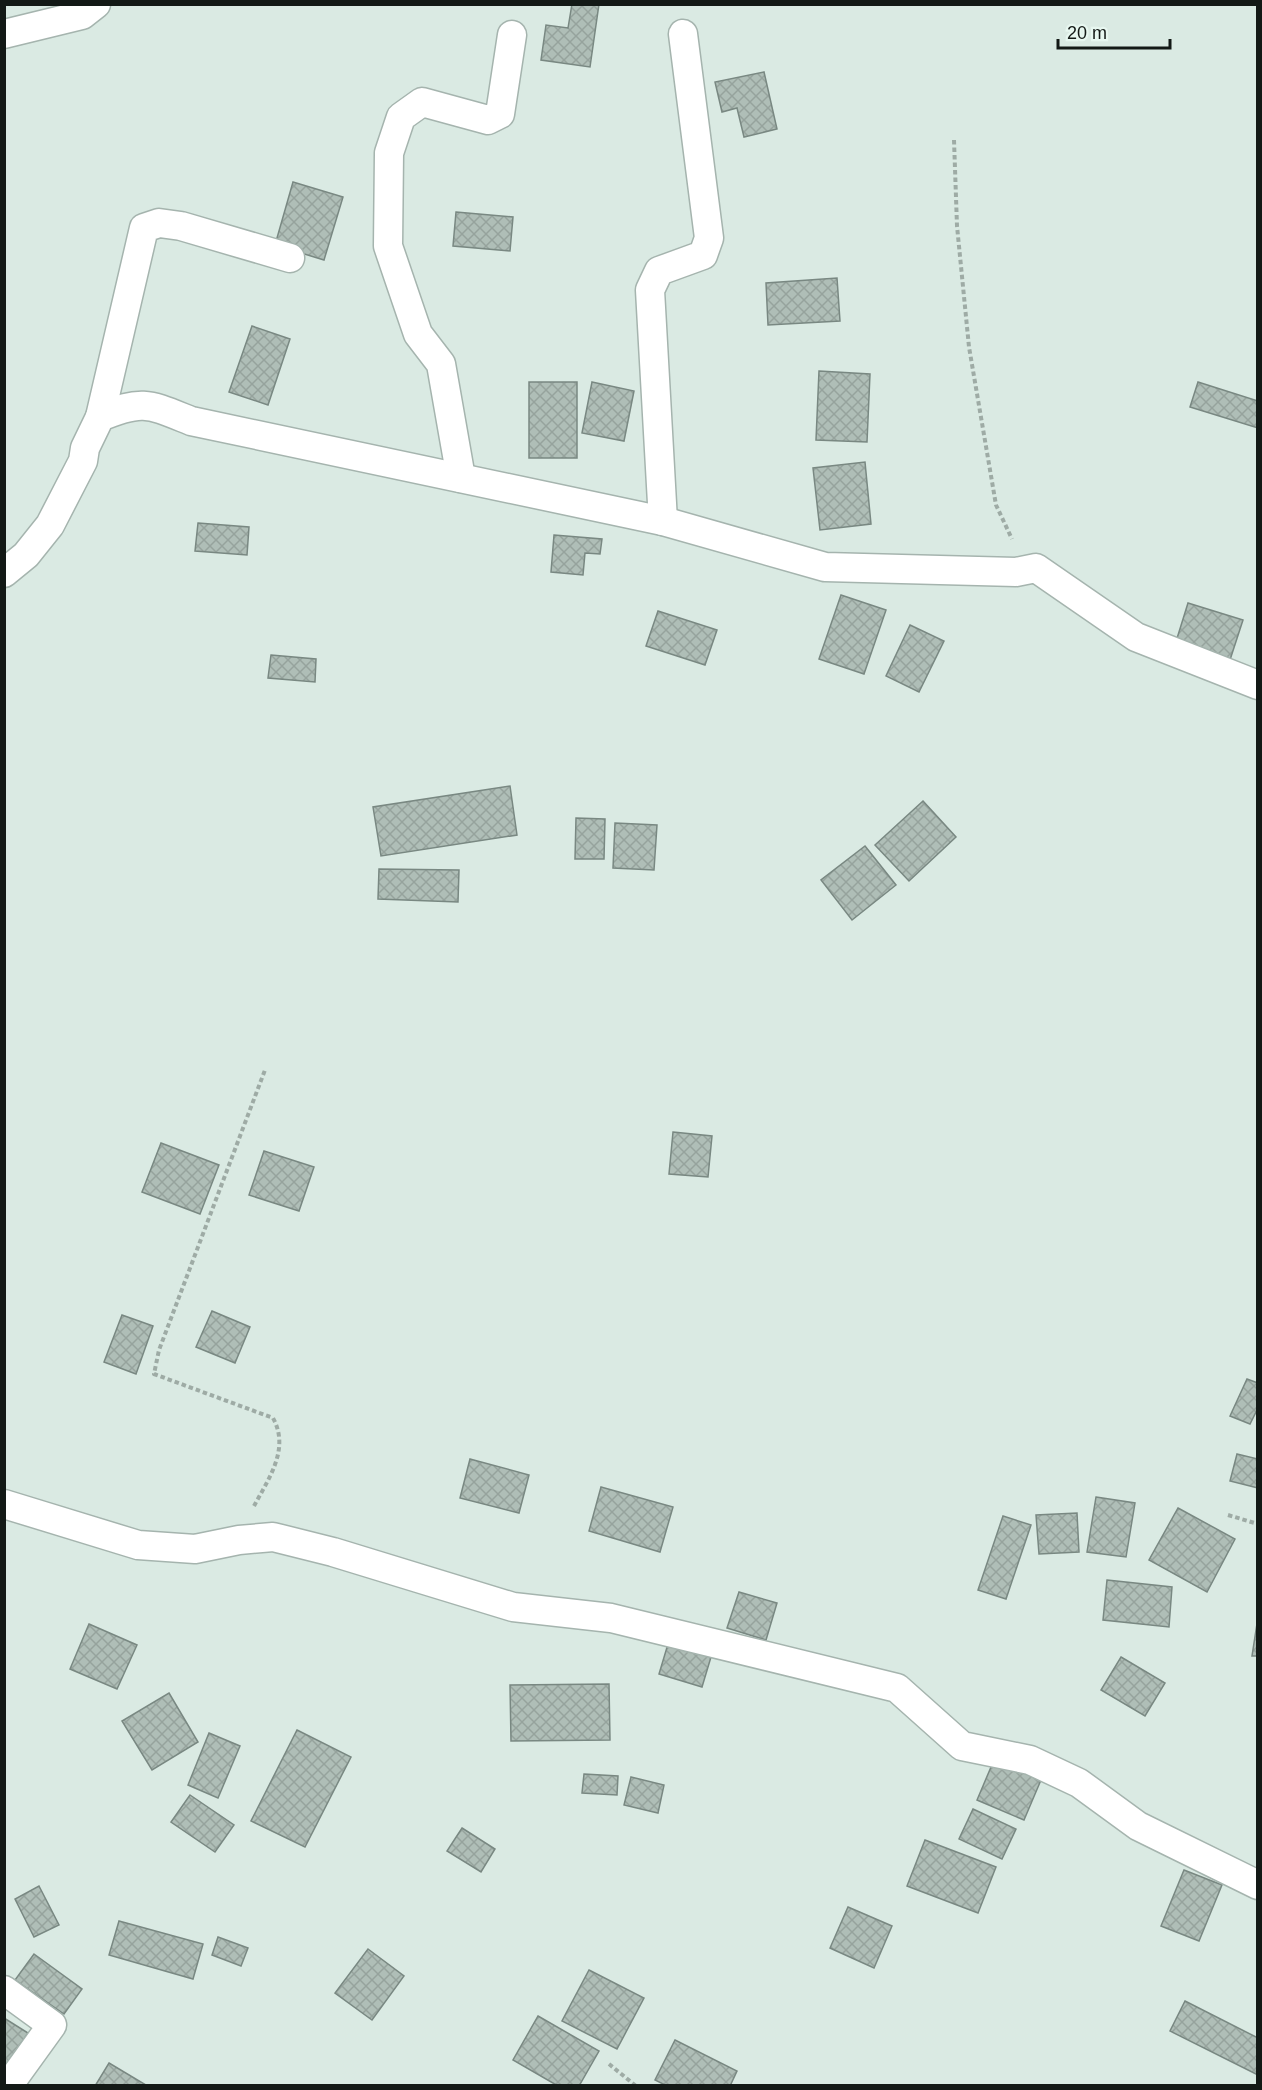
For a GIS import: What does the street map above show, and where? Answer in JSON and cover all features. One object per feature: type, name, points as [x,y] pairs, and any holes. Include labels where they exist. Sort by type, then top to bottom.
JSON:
[{"type":"street","points":[[4,34],[82,15],[96,4]]},
{"type":"street","points":[[663,521],[650,290],[659,272],[703,255],[709,238],[683,34]]},
{"type":"street","points":[[461,478],[441,364],[418,334],[388,246],[389,153],[401,117],[422,102],[488,120],[500,114],[512,35]]},
{"type":"street","points":[[4,573],[26,555],[50,525],[83,461],[86,448],[100,417],[144,228],[159,223],[181,226],[290,258]]},
{"type":"street","points":[[100,417],[130,405],[152,405],[191,421],[663,521],[825,567],[1016,572],[1036,568],[1136,637],[1257,685]]},
{"type":"street","points":[[4,1504],[138,1545],[195,1549],[239,1540],[273,1537],[513,1607],[611,1618],[897,1688],[962,1746],[1030,1760],[1079,1783],[1138,1826],[1257,1885]]},
{"type":"street","points":[[4,1990],[52,2025],[8,2085]]},
{"type":"path","points":[[954,140],[959,248],[969,347],[983,434],[996,505],[1029,568]]},
{"type":"path","points":[[250,1513],[277,1462],[281,1432],[273,1418],[153,1374],[159,1350],[265,1070]]},
{"type":"path","points":[[1228,1515],[1257,1524]]},
{"type":"path","points":[[609,2064],[636,2085]]},
{"type":"building","points":[[572,4],[599,4],[590,67],[541,60],[546,25],[568,28]]},
{"type":"building","points":[[764,72],[777,129],[744,137],[737,108],[722,112],[715,82]]},
{"type":"building","points":[[293,182],[343,197],[324,260],[275,245]]},
{"type":"building","points":[[456,212],[513,217],[510,251],[453,246]]},
{"type":"building","points":[[837,278],[840,321],[768,325],[766,283]]},
{"type":"building","points":[[252,326],[290,339],[268,405],[229,392]]},
{"type":"building","points":[[819,371],[870,374],[867,442],[816,440]]},
{"type":"building","points":[[529,382],[577,382],[577,458],[529,458]]},
{"type":"building","points":[[592,382],[634,391],[624,441],[582,433]]},
{"type":"building","points":[[1198,382],[1258,401],[1258,428],[1190,407]]},
{"type":"building","points":[[865,462],[871,524],[820,530],[813,468]]},
{"type":"building","points":[[198,523],[249,527],[247,555],[195,551]]},
{"type":"building","points":[[554,535],[602,539],[600,554],[585,553],[583,575],[551,572]]},
{"type":"building","points":[[841,595],[886,610],[864,674],[819,659]]},
{"type":"building","points":[[1188,603],[1243,620],[1228,666],[1174,648]]},
{"type":"building","points":[[658,611],[717,630],[705,665],[646,646]]},
{"type":"building","points":[[910,625],[944,641],[919,692],[886,676]]},
{"type":"building","points":[[271,655],[316,659],[315,682],[268,678]]},
{"type":"building","points":[[510,786],[517,835],[381,856],[373,807]]},
{"type":"building","points":[[923,801],[956,837],[909,881],[875,845]]},
{"type":"building","points":[[576,818],[605,819],[604,859],[575,859]]},
{"type":"building","points":[[615,823],[657,825],[654,870],[613,868]]},
{"type":"building","points":[[865,846],[896,885],[852,920],[821,880]]},
{"type":"building","points":[[379,869],[459,870],[458,902],[378,899]]},
{"type":"building","points":[[673,1132],[712,1136],[708,1177],[669,1174]]},
{"type":"building","points":[[161,1143],[219,1165],[200,1214],[142,1192]]},
{"type":"building","points":[[264,1151],[314,1167],[299,1211],[249,1195]]},
{"type":"building","points":[[212,1311],[250,1327],[235,1363],[196,1347]]},
{"type":"building","points":[[122,1315],[153,1326],[136,1374],[104,1362]]},
{"type":"building","points":[[1247,1379],[1258,1383],[1258,1408],[1250,1424],[1230,1416]]},
{"type":"building","points":[[1237,1454],[1258,1459],[1258,1488],[1230,1481]]},
{"type":"building","points":[[470,1459],[529,1475],[519,1513],[460,1498]]},
{"type":"building","points":[[601,1487],[673,1507],[660,1552],[589,1531]]},
{"type":"building","points":[[1096,1497],[1135,1503],[1126,1557],[1087,1552]]},
{"type":"building","points":[[1178,1508],[1235,1539],[1207,1592],[1149,1560]]},
{"type":"building","points":[[1077,1513],[1079,1552],[1039,1554],[1036,1515]]},
{"type":"building","points":[[1003,1516],[1031,1525],[1006,1599],[978,1590]]},
{"type":"building","points":[[1107,1580],[1172,1587],[1169,1627],[1103,1620]]},
{"type":"building","points":[[739,1592],[777,1603],[766,1640],[727,1628]]},
{"type":"building","points":[[1258,1617],[1258,1656],[1252,1656]]},
{"type":"building","points":[[89,1624],[137,1645],[117,1689],[70,1669]]},
{"type":"building","points":[[668,1644],[711,1657],[702,1687],[659,1674]]},
{"type":"building","points":[[1121,1657],[1165,1683],[1145,1716],[1101,1690]]},
{"type":"building","points":[[609,1684],[610,1740],[511,1741],[510,1685]]},
{"type":"building","points":[[169,1693],[198,1742],[152,1770],[122,1721]]},
{"type":"building","points":[[297,1730],[351,1757],[305,1847],[251,1821]]},
{"type":"building","points":[[209,1733],[240,1746],[218,1798],[188,1785]]},
{"type":"building","points":[[994,1760],[1041,1780],[1024,1820],[977,1800]]},
{"type":"building","points":[[584,1774],[618,1776],[617,1795],[582,1793]]},
{"type":"building","points":[[631,1777],[664,1785],[658,1813],[624,1805]]},
{"type":"building","points":[[190,1795],[234,1825],[215,1852],[171,1822]]},
{"type":"building","points":[[973,1809],[1016,1829],[1002,1859],[959,1839]]},
{"type":"building","points":[[462,1828],[495,1849],[481,1872],[447,1851]]},
{"type":"building","points":[[925,1840],[996,1867],[978,1913],[907,1886]]},
{"type":"building","points":[[1184,1870],[1222,1885],[1199,1941],[1161,1926]]},
{"type":"building","points":[[39,1886],[59,1925],[34,1937],[15,1899]]},
{"type":"building","points":[[848,1907],[892,1926],[874,1968],[830,1948]]},
{"type":"building","points":[[119,1921],[203,1944],[193,1979],[109,1955]]},
{"type":"building","points":[[218,1937],[248,1948],[241,1966],[212,1955]]},
{"type":"building","points":[[368,1949],[404,1976],[372,2020],[335,1993]]},
{"type":"building","points":[[34,1954],[82,1989],[64,2014],[15,1980]]},
{"type":"building","points":[[589,1970],[644,1998],[617,2049],[562,2021]]},
{"type":"building","points":[[1185,2001],[1258,2038],[1258,2075],[1170,2031]]},
{"type":"building","points":[[538,2016],[599,2051],[579,2086],[558,2086],[513,2060]]},
{"type":"building","points":[[4,2018],[28,2033],[4,2070]]},
{"type":"building","points":[[675,2040],[737,2071],[730,2086],[667,2086],[655,2080]]},
{"type":"building","points":[[109,2063],[146,2085],[95,2086]]}]
